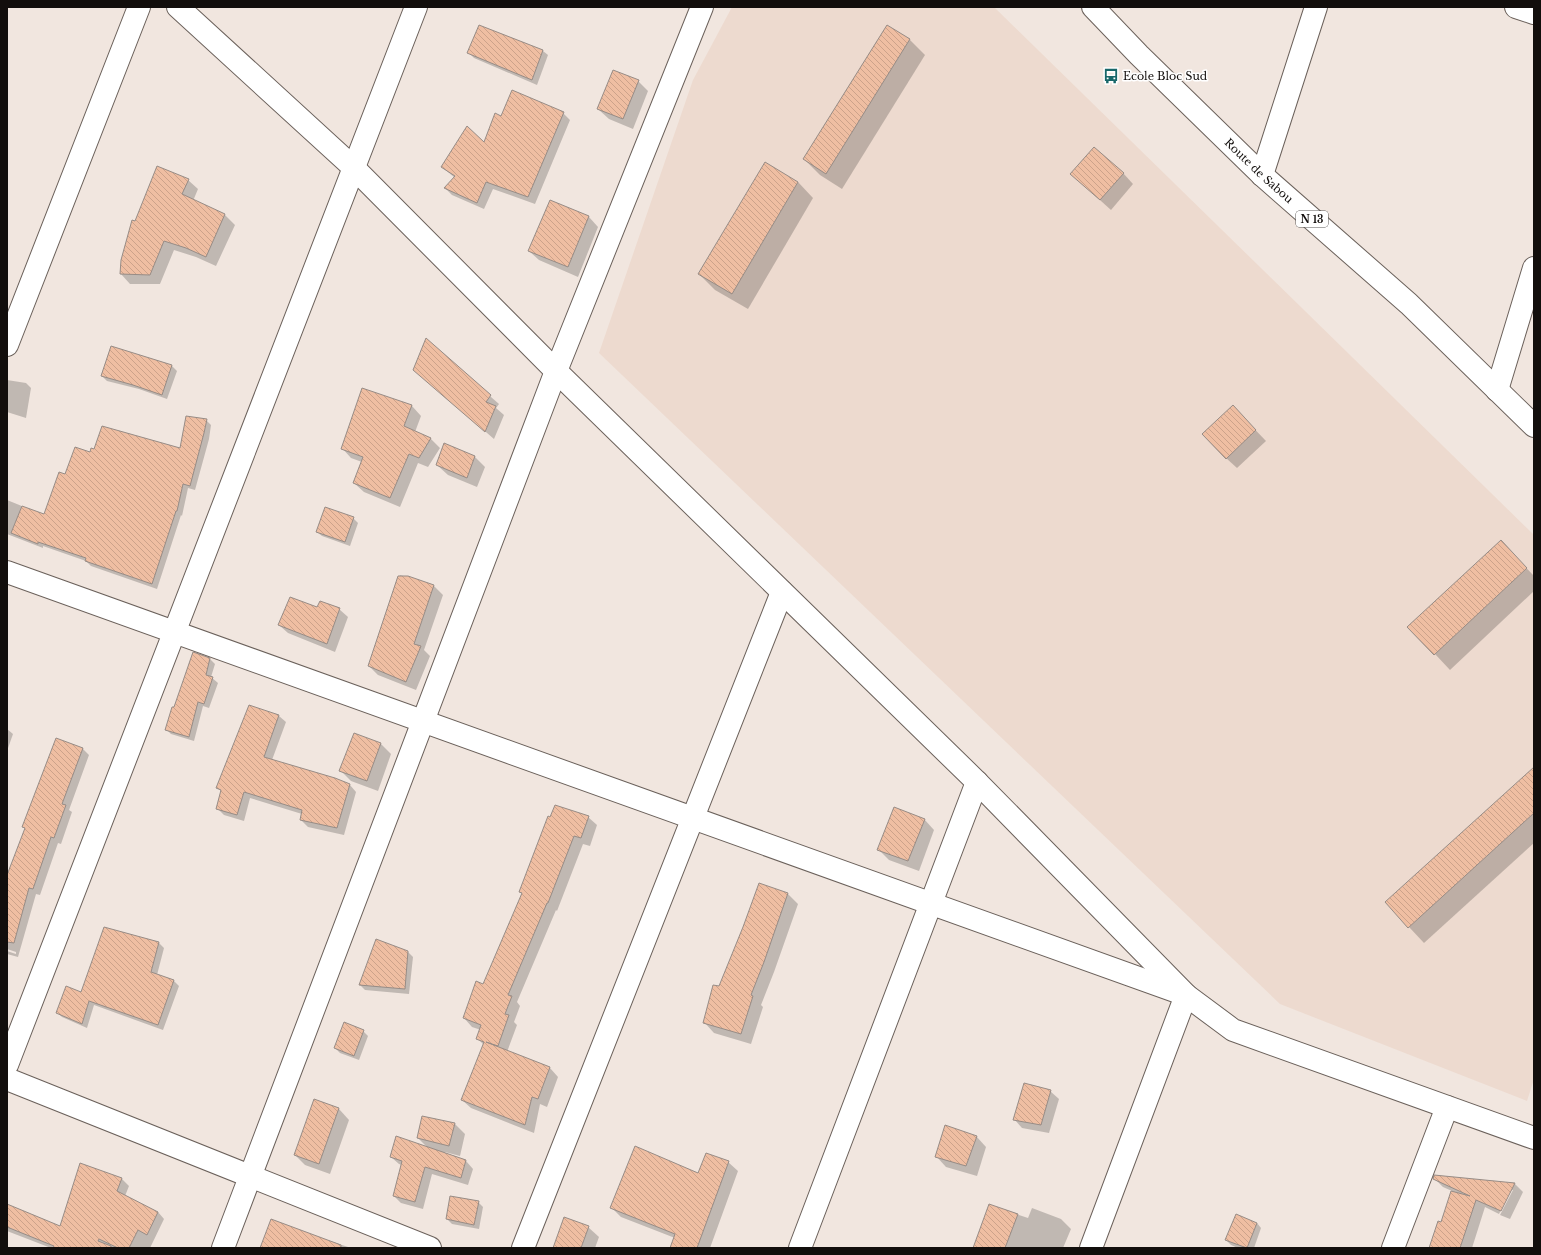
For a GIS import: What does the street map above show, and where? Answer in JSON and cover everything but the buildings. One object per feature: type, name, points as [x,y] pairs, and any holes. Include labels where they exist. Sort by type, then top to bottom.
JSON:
[{"type":"street","points":[[7,345],[139,7]]},
{"type":"street","points":[[178,7],[354,168],[556,372],[977,782],[1186,996],[1232,1030],[1534,1138]]},
{"type":"street","points":[[7,1065],[416,7]]},
{"type":"street","points":[[223,1248],[556,372],[702,7]]},
{"type":"street","name":"Route de Sabou","points":[[1093,7],[1139,55],[1262,175],[1409,304],[1534,426]]},
{"type":"street","points":[[1262,175],[1316,7]]},
{"type":"street","points":[[1516,7],[1534,13]]},
{"type":"street","points":[[1497,390],[1534,268]]},
{"type":"street","points":[[7,572],[1186,996]]},
{"type":"street","points":[[523,1248],[782,592]]},
{"type":"street","points":[[800,1248],[977,782]]},
{"type":"street","points":[[1090,1248],[1186,996]]},
{"type":"street","points":[[7,1079],[430,1248]]},
{"type":"street","points":[[1393,1248],[1447,1107]]},
{"type":"shaded area","points":[[732,7],[994,7],[1534,535],[1534,1079],[1527,1101],[1280,1004],[599,353],[693,80]]},
{"type":"place","name":"Ecole Bloc Sud","points":[[1111,76]]}]
